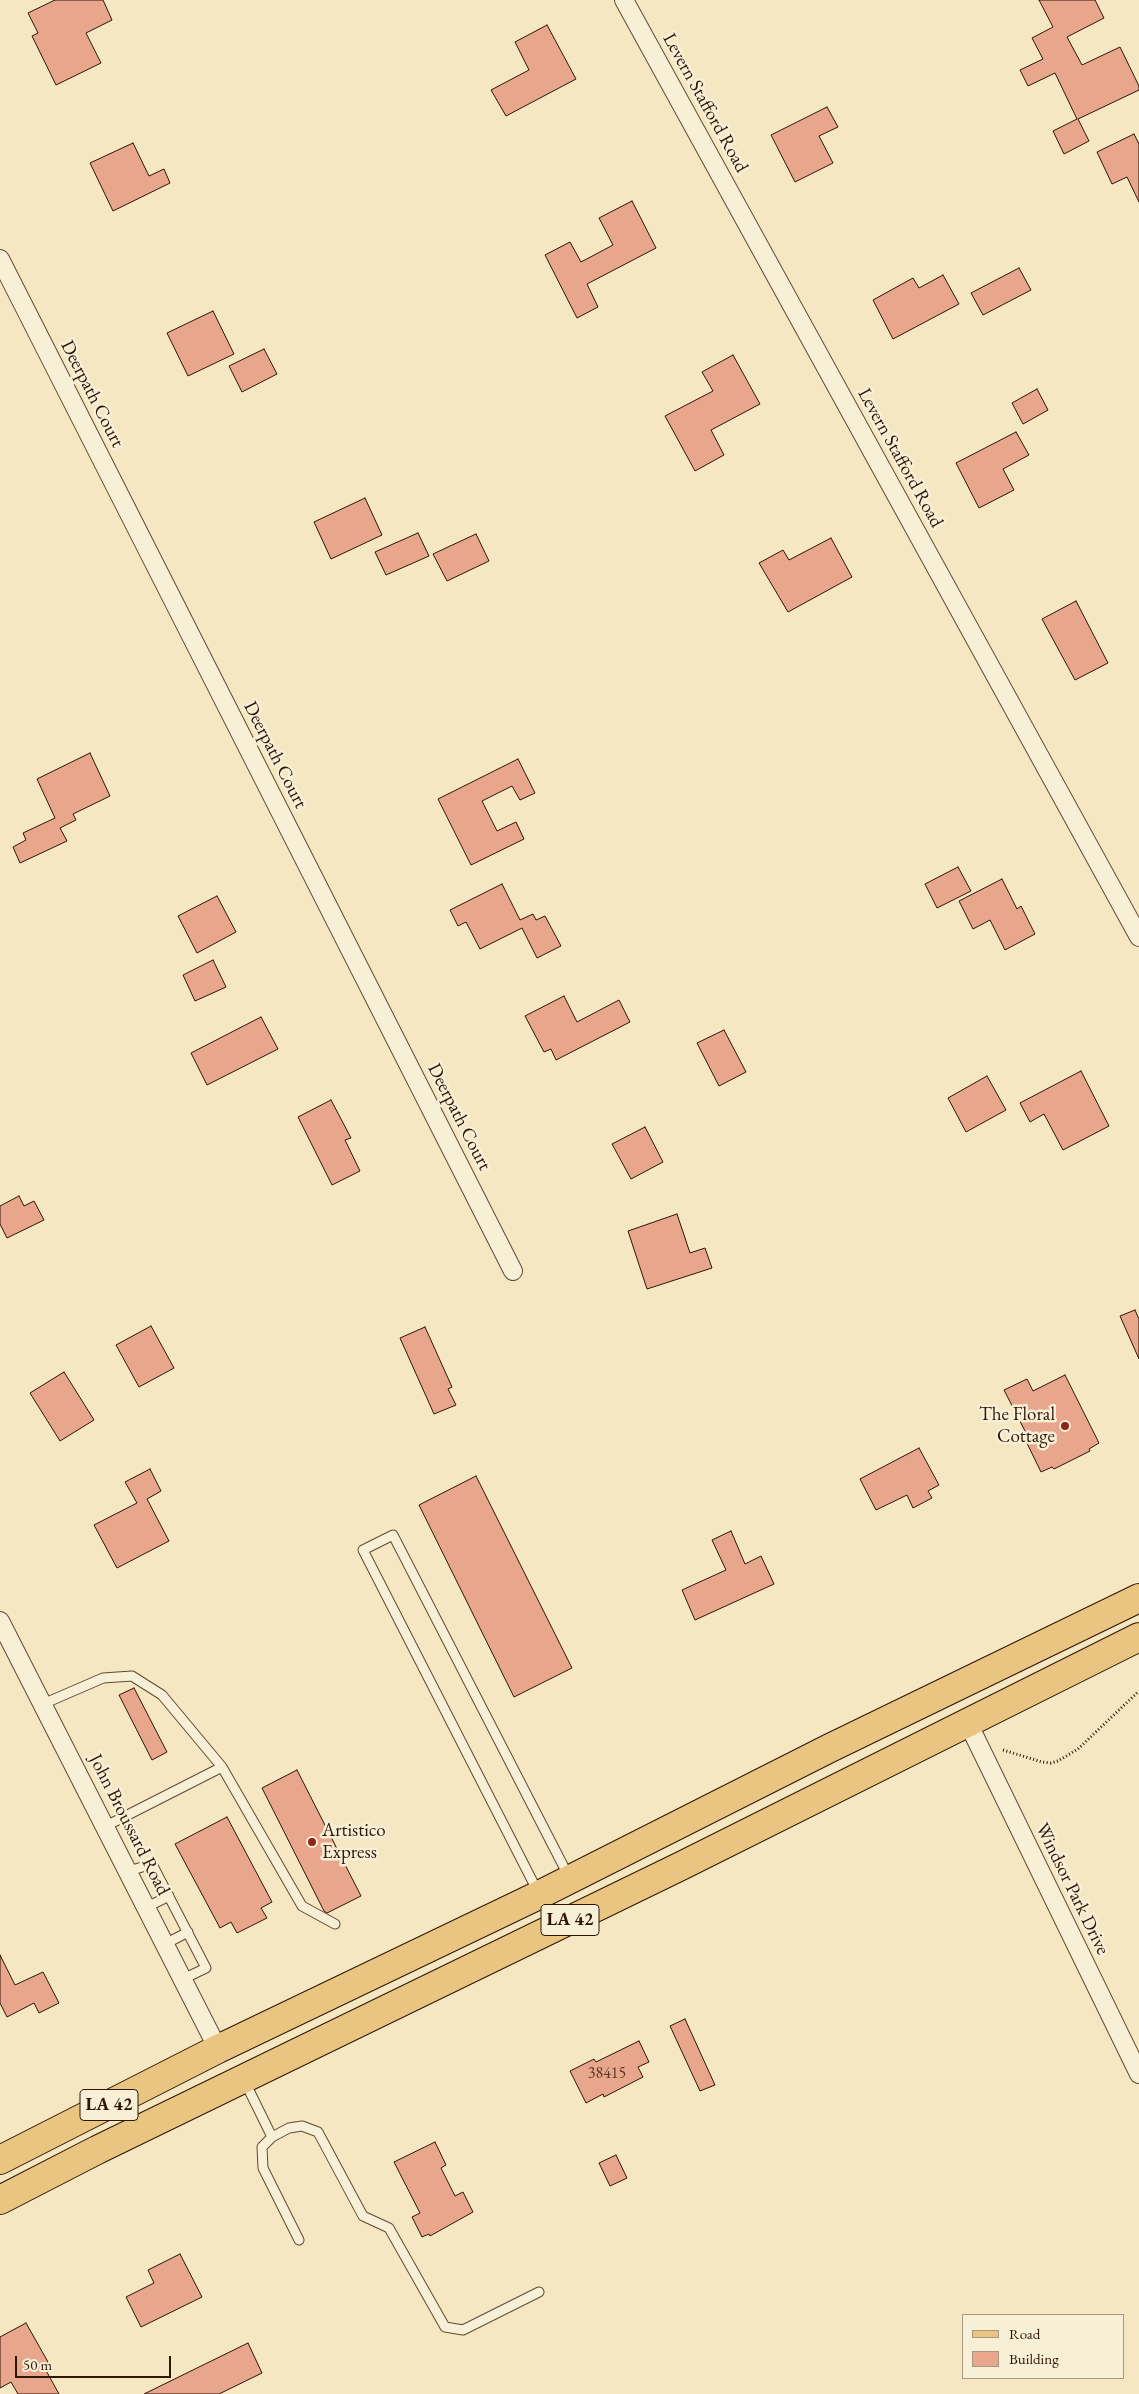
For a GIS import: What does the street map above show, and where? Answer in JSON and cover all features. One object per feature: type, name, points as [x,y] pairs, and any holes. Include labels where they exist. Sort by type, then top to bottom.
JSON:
[{"type":"main road","points":[[1032,1691],[1043,1667],[1056,1653],[1106,1629],[1139,1599]]},
{"type":"main road","name":"LA 42","points":[[6,2160],[218,2049],[571,1880],[830,1748],[1139,1599]]},
{"type":"main road","name":"LA 42","points":[[0,2200],[1139,1637]]},
{"type":"main road","points":[[98,2150],[124,2121],[218,2070],[218,2049]]},
{"type":"street","name":"Levern Stafford Road","points":[[624,0],[1139,937]]},
{"type":"street","name":"Deerpath Court","points":[[0,259],[514,1271]]},
{"type":"street","name":"John Broussard Road","points":[[0,1621],[218,2049]]},
{"type":"street","name":"Windsor Park Drive","points":[[968,1722],[1139,2074]]},
{"type":"lane","points":[[539,1895],[363,1550],[393,1535],[571,1880]]},
{"type":"lane","points":[[43,1704],[103,1678],[132,1676],[162,1695],[222,1767],[302,1906],[335,1924]]},
{"type":"lane","points":[[106,1826],[222,1767]]},
{"type":"lane","points":[[129,1871],[152,1864],[206,1968],[183,1979]]},
{"type":"lane","points":[[147,1907],[169,1896]]},
{"type":"lane","points":[[165,1944],[188,1932]]},
{"type":"lane","points":[[244,2080],[272,2137]]},
{"type":"lane","points":[[299,2240],[264,2168],[262,2147],[272,2137],[288,2128],[302,2126],[318,2132],[362,2216],[389,2228],[445,2327],[463,2330],[538,2292]]},
{"type":"path","points":[[1001,1749],[1051,1763],[1078,1749],[1139,1691]]},
{"type":"building","points":[[55,0],[103,0],[112,20],[86,33],[101,63],[56,85],[32,36],[38,33],[28,13]]},
{"type":"building","points":[[1039,0],[1095,0],[1104,18],[1067,37],[1082,65],[1120,47],[1139,86],[1139,90],[1078,119],[1089,141],[1064,154],[1053,131],[1077,119],[1055,73],[1028,86],[1020,70],[1043,59],[1032,38],[1053,27]]},
{"type":"building","points":[[547,25],[576,79],[506,116],[491,90],[529,70],[515,42]]},
{"type":"building","points":[[827,107],[838,127],[819,136],[833,163],[795,182],[771,135]]},
{"type":"building","points":[[1134,134],[1139,144],[1139,202],[1127,177],[1112,184],[1097,152]]},
{"type":"building","points":[[133,143],[149,176],[164,169],[170,183],[113,211],[90,163]]},
{"type":"building","points":[[632,201],[656,248],[587,284],[598,307],[577,318],[545,255],[570,242],[581,262],[613,245],[599,218]]},
{"type":"building","points":[[1019,268],[1031,290],[983,315],[971,293]]},
{"type":"building","points":[[943,275],[959,304],[893,339],[873,300],[913,278],[919,288]]},
{"type":"building","points":[[213,311],[234,354],[188,376],[167,333]]},
{"type":"building","points":[[264,349],[277,374],[242,392],[229,366]]},
{"type":"building","points":[[733,355],[760,404],[711,430],[724,455],[695,471],[665,416],[713,391],[702,372]]},
{"type":"building","points":[[1037,389],[1048,410],[1023,424],[1012,403]]},
{"type":"building","points":[[1016,432],[1029,455],[1003,469],[1014,490],[979,508],[956,463]]},
{"type":"building","points":[[365,498],[382,535],[331,559],[314,522]]},
{"type":"building","points":[[418,533],[429,556],[386,575],[375,552]]},
{"type":"building","points":[[476,534],[489,561],[447,581],[433,554]]},
{"type":"building","points":[[831,538],[852,577],[788,612],[759,563],[783,550],[789,560]]},
{"type":"building","points":[[1076,601],[1108,663],[1075,680],[1042,619]]},
{"type":"building","points":[[90,753],[110,796],[73,814],[76,820],[60,828],[67,841],[20,863],[13,847],[26,840],[23,833],[55,818],[37,779]]},
{"type":"building","points":[[518,759],[535,793],[520,800],[512,786],[482,801],[497,831],[516,822],[524,839],[471,865],[438,799]]},
{"type":"building","points":[[958,867],[971,891],[937,908],[925,884]]},
{"type":"building","points":[[1002,879],[1017,909],[1021,906],[1035,934],[1005,950],[990,920],[973,929],[959,901]]},
{"type":"building","points":[[502,884],[520,920],[533,914],[536,920],[545,916],[561,946],[537,958],[522,928],[480,949],[466,922],[458,926],[450,910]]},
{"type":"building","points":[[217,896],[236,932],[197,953],[178,916]]},
{"type":"building","points":[[213,960],[226,987],[195,1001],[183,975]]},
{"type":"building","points":[[564,996],[577,1022],[619,1000],[630,1022],[556,1060],[551,1049],[544,1052],[525,1016]]},
{"type":"building","points":[[261,1017],[278,1049],[207,1085],[191,1053]]},
{"type":"building","points":[[724,1030],[746,1072],[719,1086],[697,1043]]},
{"type":"building","points":[[1081,1071],[1109,1126],[1063,1150],[1044,1114],[1030,1122],[1020,1103]]},
{"type":"building","points":[[987,1076],[1006,1110],[966,1132],[948,1098]]},
{"type":"building","points":[[331,1100],[351,1138],[345,1140],[360,1171],[332,1185],[298,1117]]},
{"type":"building","points":[[645,1127],[663,1162],[631,1179],[612,1144]]},
{"type":"building","points":[[19,1196],[24,1206],[34,1201],[44,1220],[7,1238],[0,1224],[0,1206]]},
{"type":"building","points":[[677,1214],[690,1253],[705,1248],[712,1268],[647,1289],[628,1231]]},
{"type":"building","points":[[1135,1310],[1139,1319],[1139,1359],[1120,1316]]},
{"type":"building","points":[[151,1326],[174,1368],[139,1387],[116,1345]]},
{"type":"building","points":[[425,1327],[452,1387],[448,1389],[456,1405],[434,1414],[400,1338]]},
{"type":"building","points":[[64,1372],[94,1420],[60,1441],[30,1393]]},
{"type":"building","name":"The Floral Cottage","points":[[1065,1375],[1099,1443],[1089,1449],[1090,1451],[1054,1469],[1052,1467],[1041,1472],[1023,1435],[1026,1433],[1004,1390],[1027,1379],[1033,1391]]},
{"type":"building","points":[[919,1448],[939,1485],[928,1491],[932,1498],[913,1508],[907,1495],[876,1510],[860,1479]]},
{"type":"building","points":[[150,1469],[161,1491],[147,1499],[169,1541],[117,1568],[94,1525],[137,1503],[125,1482]]},
{"type":"building","points":[[476,1476],[572,1668],[514,1697],[419,1505]]},
{"type":"building","points":[[731,1531],[745,1564],[761,1556],[774,1584],[695,1620],[682,1590],[726,1570],[712,1540]]},
{"type":"building","points":[[134,1688],[167,1752],[152,1760],[119,1695]]},
{"type":"building","name":"Artistico Express","points":[[297,1770],[361,1896],[327,1913],[324,1911],[262,1788]]},
{"type":"building","points":[[227,1817],[272,1902],[261,1908],[267,1918],[237,1933],[231,1922],[220,1928],[175,1844]]},
{"type":"building","points":[[0,1955],[15,1985],[43,1972],[59,2003],[39,2013],[34,2003],[7,2017],[0,2003]]},
{"type":"building","points":[[685,2019],[715,2085],[700,2091],[670,2026]]},
{"type":"building","points":[[639,2041],[649,2062],[638,2067],[643,2077],[604,2097],[603,2094],[586,2103],[570,2071],[594,2059],[596,2062]]},
{"type":"building","points":[[435,2142],[446,2165],[441,2168],[455,2196],[463,2192],[473,2212],[430,2236],[429,2234],[422,2237],[412,2217],[420,2213],[394,2162]]},
{"type":"building","points":[[616,2155],[627,2178],[610,2186],[599,2163]]},
{"type":"building","points":[[180,2254],[202,2297],[141,2327],[126,2297],[154,2283],[148,2270]]},
{"type":"building","points":[[26,2323],[48,2362],[43,2365],[59,2394],[18,2394],[11,2382],[0,2388],[0,2337]]},
{"type":"building","points":[[248,2343],[262,2373],[219,2394],[144,2394]]},
{"type":"place","name":"The Floral Cottage","points":[[1065,1426]]},
{"type":"place","name":"Artistico Express","points":[[312,1842]]}]
